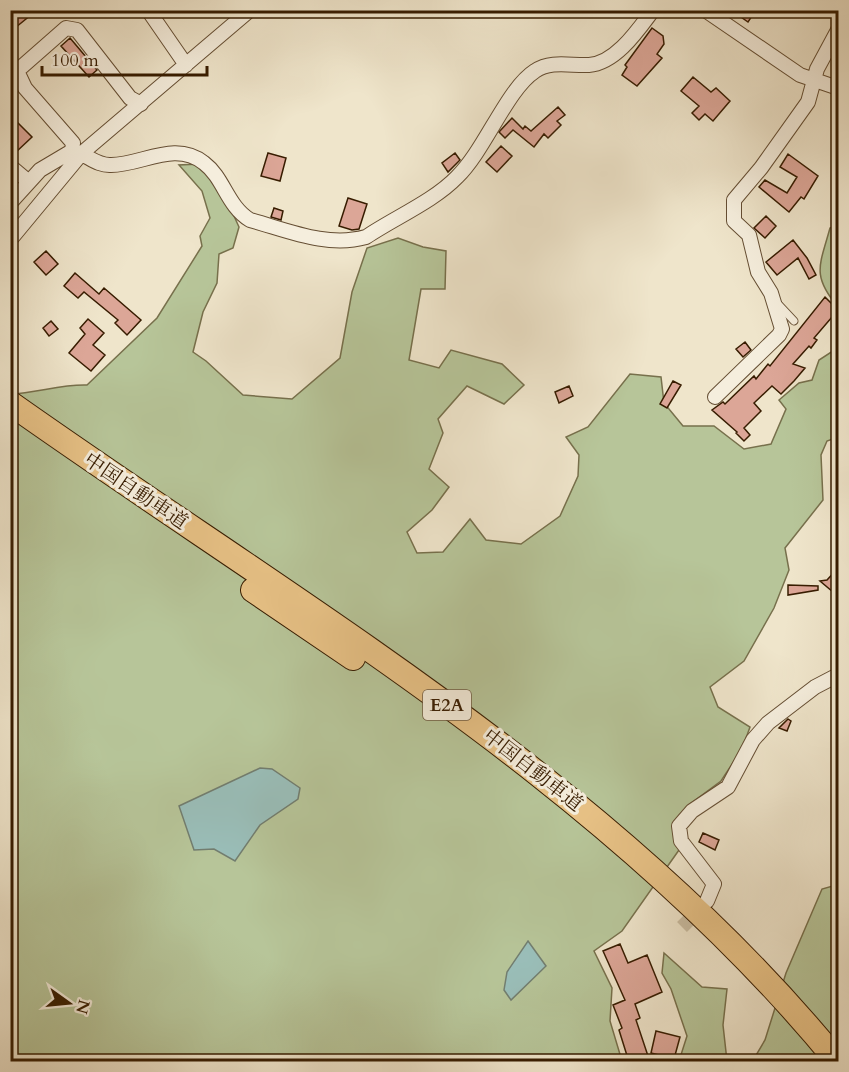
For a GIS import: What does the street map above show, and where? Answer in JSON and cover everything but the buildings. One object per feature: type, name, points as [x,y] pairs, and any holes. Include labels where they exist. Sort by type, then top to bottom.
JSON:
[{"type":"highway","name":"中国自動車道","points":[[10,403],[398,669],[570,797],[636,853],[734,944],[838,1062]]},
{"type":"highway","name":"中国自動車道","points":[[10,422],[385,680],[561,811],[627,866],[722,955],[818,1062]]},
{"type":"street","points":[[148,10],[186,65]]},
{"type":"street","points":[[10,203],[40,170],[77,152],[141,104],[250,10]]},
{"type":"street","points":[[141,104],[130,98],[77,30],[66,28],[17,71],[25,88],[73,143],[77,152],[102,164],[111,165],[177,152],[191,155],[207,165],[238,213],[250,220],[332,242],[350,242],[366,237],[457,177],[485,141],[518,89],[534,71],[554,64],[591,65],[602,62],[634,34],[653,10]]},
{"type":"street","points":[[705,10],[812,81],[838,88]]},
{"type":"street","points":[[715,398],[779,335],[782,329],[771,293],[758,272],[749,235],[734,221],[734,200],[761,168],[808,102],[812,81],[838,30]]},
{"type":"street","points":[[10,240],[77,152]]},
{"type":"street","points":[[10,166],[29,182]]},
{"type":"street","points":[[707,901],[714,884],[681,841],[679,826],[692,811],[728,787],[753,740],[768,723],[815,687],[838,675]]},
{"type":"lane","points":[[771,293],[785,314],[794,321]]},
{"type":"green space","points":[[200,164],[218,181],[239,227],[233,248],[219,254],[217,283],[203,312],[193,352],[243,395],[292,399],[340,358],[352,292],[367,248],[398,238],[423,247],[446,251],[445,289],[421,289],[409,360],[439,368],[451,350],[502,364],[524,385],[504,404],[467,386],[438,419],[443,433],[429,469],[449,487],[432,510],[407,532],[417,553],[443,552],[470,519],[486,540],[521,544],[560,516],[578,476],[579,455],[566,437],[588,427],[630,374],[661,377],[664,403],[683,426],[714,426],[744,449],[771,444],[786,409],[779,400],[799,383],[812,380],[819,360],[833,351],[838,333],[838,437],[827,441],[821,455],[823,500],[785,548],[789,570],[774,608],[744,661],[710,687],[718,707],[750,727],[742,749],[721,781],[690,804],[676,825],[679,850],[622,931],[594,951],[612,988],[610,1021],[622,1061],[11,1061],[10,394],[87,385],[157,318],[202,246],[200,236],[210,218],[202,191],[179,165]]},
{"type":"green space","points":[[838,224],[838,307],[824,286],[820,269],[830,228]]},
{"type":"green space","points":[[836,885],[838,887],[838,1061],[752,1062],[765,1040],[786,973],[822,889]]},
{"type":"green space","points":[[664,953],[702,987],[727,989],[723,1025],[727,1061],[679,1061],[687,1036],[671,989],[662,973]]},
{"type":"water","points":[[260,768],[272,769],[300,788],[298,799],[260,825],[235,861],[214,849],[194,850],[179,806]]},
{"type":"water","points":[[528,941],[546,966],[511,1000],[504,990],[507,972]]},
{"type":"tunnel","points":[[682,927],[700,909]]}]
